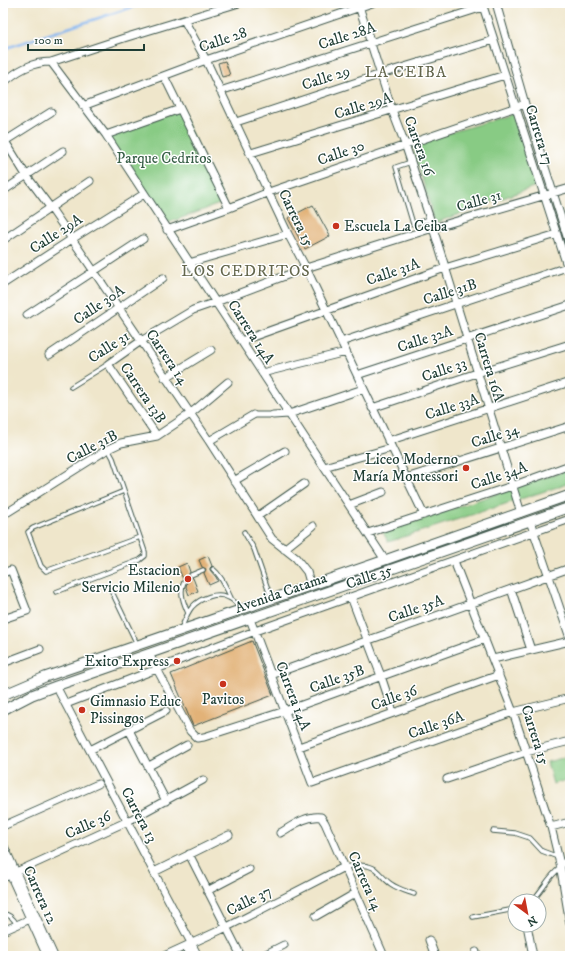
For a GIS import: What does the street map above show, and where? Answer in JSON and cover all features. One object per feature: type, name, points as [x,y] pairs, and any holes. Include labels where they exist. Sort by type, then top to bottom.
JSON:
[{"type":"main road","name":"Avenida Catama","points":[[3,694],[31,682],[570,495]]},
{"type":"main road","name":"Avenida Catama","points":[[3,710],[56,686],[570,507]]},
{"type":"street","points":[[3,84],[13,74],[27,66],[43,62],[51,62],[239,3]]},
{"type":"street","name":"Calle 28","points":[[83,106],[359,5],[372,3]]},
{"type":"street","name":"Carrera 17","points":[[496,3],[525,104],[570,244]]},
{"type":"street","name":"Carrera 16","points":[[359,5],[392,110],[433,228]]},
{"type":"street","name":"Carrera 17","points":[[482,5],[570,275]]},
{"type":"street","name":"Calle 28A","points":[[220,91],[482,5]]},
{"type":"street","name":"Carrera 15","points":[[184,20],[206,60],[288,234],[306,268],[424,515]]},
{"type":"street","name":"Calle 29","points":[[236,122],[381,74],[494,40]]},
{"type":"street","name":"Carrera 14A","points":[[51,62],[106,135],[167,230],[386,560]]},
{"type":"street","name":"Calle 29A","points":[[251,153],[505,75]]},
{"type":"street","points":[[164,76],[229,208]]},
{"type":"street","name":"Calle 30","points":[[167,230],[405,144],[525,104]]},
{"type":"street","points":[[106,135],[180,109]]},
{"type":"street","points":[[4,140],[51,112]]},
{"type":"street","name":"Carrera 14","points":[[4,140],[26,175],[50,207],[209,441],[272,539],[296,558],[307,572],[311,586]]},
{"type":"street","points":[[3,191],[63,151]]},
{"type":"street","points":[[3,240],[90,181]]},
{"type":"street","name":"Calle 31","points":[[108,364],[141,341],[193,310],[306,268],[433,228],[570,188]]},
{"type":"street","name":"Calle 29A","points":[[3,284],[144,194]]},
{"type":"street","name":"Carrera 16A","points":[[433,228],[521,513]]},
{"type":"street","points":[[189,263],[288,234]]},
{"type":"street","name":"Calle 31A","points":[[241,341],[445,268],[556,234]]},
{"type":"street","points":[[27,315],[143,239]]},
{"type":"street","name":"Calle 31B","points":[[341,342],[567,267]]},
{"type":"street","name":"Calle 30A","points":[[49,355],[163,278]]},
{"type":"street","name":"Calle 32A","points":[[357,375],[570,305]]},
{"type":"street","name":"Calle 33","points":[[372,408],[570,344]]},
{"type":"street","points":[[166,378],[211,350]]},
{"type":"street","points":[[262,373],[346,352]]},
{"type":"street","name":"Carrera 13B","points":[[108,364],[157,436]]},
{"type":"street","name":"Calle 31B","points":[[8,512],[108,449],[121,443],[157,436],[190,414],[228,382]]},
{"type":"street","name":"Calle 33A","points":[[324,467],[570,382]]},
{"type":"street","points":[[209,441],[253,415],[289,414],[364,389]]},
{"type":"street","name":"Calle 34","points":[[406,478],[570,426]]},
{"type":"street","points":[[234,482],[285,451]]},
{"type":"street","name":"Calle 34A","points":[[368,533],[512,486],[570,465]]},
{"type":"street","points":[[258,516],[304,484]]},
{"type":"street","points":[[349,505],[383,492]]},
{"type":"street","name":"Calle 35","points":[[66,704],[254,631],[570,519]]},
{"type":"street","points":[[493,659],[570,640],[530,521]]},
{"type":"street","points":[[284,549],[313,526]]},
{"type":"street","name":"Carrera 15","points":[[454,561],[513,712],[551,827],[568,903],[570,924]]},
{"type":"street","name":"Calle 35A","points":[[271,675],[570,568]]},
{"type":"street","points":[[3,573],[11,570],[27,611],[3,619]]},
{"type":"street","points":[[511,589],[531,650]]},
{"type":"street","points":[[351,597],[368,640],[393,712]]},
{"type":"street","name":"Carrera 14A","points":[[250,619],[312,783]]},
{"type":"street","name":"Calle 35B","points":[[157,668],[190,731],[197,738],[285,711],[485,639]]},
{"type":"street","points":[[3,663],[40,649]]},
{"type":"street","points":[[149,654],[157,668]]},
{"type":"street","name":"Calle 36","points":[[299,747],[499,675]]},
{"type":"street","name":"Carrera 13","points":[[56,686],[128,821],[189,944],[198,956]]},
{"type":"street","name":"Calle 36A","points":[[312,783],[513,712],[570,698]]},
{"type":"street","points":[[90,750],[166,711]]},
{"type":"street","points":[[129,730],[166,801]]},
{"type":"street","points":[[447,779],[526,752],[570,741]]},
{"type":"street","points":[[149,766],[187,745]]},
{"type":"street","name":"Calle 36","points":[[10,875],[128,821],[203,780]]},
{"type":"street","points":[[3,826],[98,784]]},
{"type":"street","name":"Carrera 14","points":[[280,833],[307,819],[315,816],[321,817],[384,956]]},
{"type":"street","points":[[551,827],[570,822]]},
{"type":"street","points":[[154,872],[229,835]]},
{"type":"street","name":"Carrera 12","points":[[3,844],[10,875]]},
{"type":"street","points":[[189,854],[241,956]]},
{"type":"street","name":"Carrera 12","points":[[3,859],[30,914],[54,956]]},
{"type":"street","points":[[559,863],[570,862]]},
{"type":"street","name":"Calle 37","points":[[164,956],[227,927],[344,867]]},
{"type":"street","points":[[208,890],[249,869]]},
{"type":"street","points":[[316,916],[356,893]]},
{"type":"street","points":[[3,931],[17,925],[30,914]]},
{"type":"street","name":"Carrera 12","points":[[30,914],[47,956]]},
{"type":"street","points":[[529,933],[534,956]]},
{"type":"street","points":[[429,940],[435,956]]},
{"type":"street","name":"Carrera 13","points":[[189,944],[191,956]]},
{"type":"street","points":[[262,956],[284,945]]},
{"type":"lane","points":[[411,162],[396,167],[413,224],[430,219]]},
{"type":"lane","name":"Calle 31","points":[[71,387],[108,364]]},
{"type":"lane","points":[[56,592],[145,556],[145,552],[113,458],[108,449]]},
{"type":"lane","points":[[124,491],[33,528],[28,532],[41,566],[46,571],[140,537]]},
{"type":"lane","points":[[244,532],[254,549],[271,599]]},
{"type":"lane","points":[[213,569],[222,579],[230,598]]},
{"type":"lane","points":[[191,575],[203,570]]},
{"type":"lane","points":[[184,582],[182,592],[188,613]]},
{"type":"lane","points":[[111,590],[137,645]]},
{"type":"lane","points":[[181,631],[192,607],[199,601],[208,597],[224,595],[230,598],[242,609]]},
{"type":"lane","points":[[493,831],[514,833],[530,838],[542,851],[559,863],[538,893]]},
{"type":"lane","points":[[344,867],[366,866],[374,868],[392,885],[414,894]]},
{"type":"lane","points":[[473,917],[507,911]]},
{"type":"lane","points":[[3,914],[7,914],[13,918],[17,925]]},
{"type":"green space","name":"Parque Cedritos","points":[[180,110],[225,202],[165,224],[106,136]]},
{"type":"green space","points":[[516,113],[534,173],[536,186],[435,223],[412,144]]},
{"type":"green space","points":[[570,469],[570,483],[388,542],[383,532]]},
{"type":"green space","points":[[570,756],[570,779],[553,784],[547,762]]},
{"type":"building","points":[[225,61],[230,75],[222,77],[218,63]]},
{"type":"building","points":[[313,205],[330,236],[305,249],[288,218]]},
{"type":"building","name":"Estacion Servicio Milenio","points":[[208,556],[212,566],[210,570],[218,581],[209,585],[204,573],[206,569],[202,567],[199,560]]},
{"type":"building","name":"Estacion Servicio Milenio","points":[[187,563],[190,572],[188,576],[189,578],[193,578],[198,591],[189,595],[186,587],[187,581],[183,579],[178,567]]},
{"type":"building","name":"Pavitos","points":[[252,641],[273,695],[193,726],[171,674]]},
{"type":"waterway","points":[[3,49],[145,3]]},
{"type":"place","name":"Escuela La Ceiba","points":[[336,226]]},
{"type":"place","name":"Liceo Moderno María Montessori","points":[[466,468]]},
{"type":"place","name":"Estacion Servicio Milenio","points":[[188,579]]},
{"type":"place","name":"Exito Express","points":[[177,661]]},
{"type":"place","name":"Pavitos","points":[[223,684]]},
{"type":"place","name":"Gimnasio Educ Pissingos","points":[[82,710]]},
{"type":"district","name":"LA CEIBA","points":[[406,72]]},
{"type":"district","name":"LOS CEDRITOS","points":[[246,271]]}]
